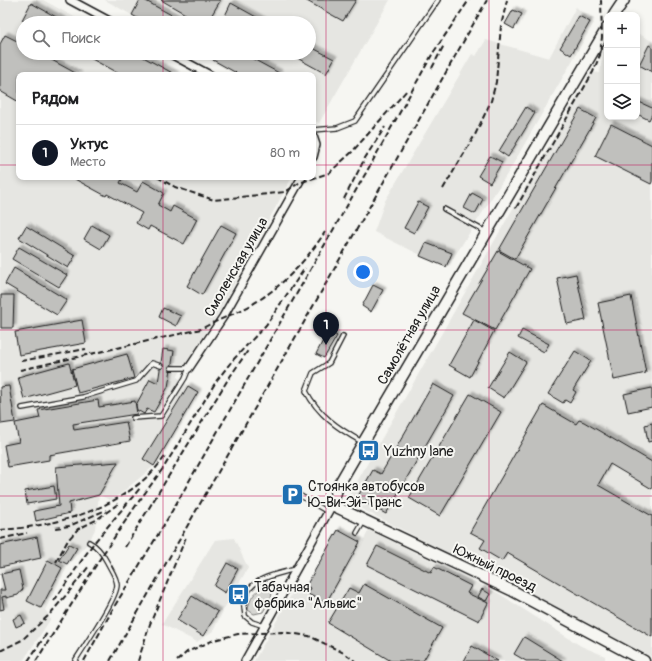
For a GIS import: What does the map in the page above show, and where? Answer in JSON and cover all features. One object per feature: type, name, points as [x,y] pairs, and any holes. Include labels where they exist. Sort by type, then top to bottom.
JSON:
[{"type":"main road","points":[[616,12],[624,0]]},
{"type":"main road","name":"Самолётная улица","points":[[330,508],[338,486],[604,33]]},
{"type":"main road","name":"Южный проезд","points":[[330,508],[364,520],[513,591],[644,661]]},
{"type":"street","points":[[70,0],[100,16]]},
{"type":"street","points":[[182,60],[204,72]]},
{"type":"street","name":"Смоленская улица","points":[[189,368],[223,317],[300,180]]},
{"type":"street","name":"Самолётная улица","points":[[245,661],[330,508]]},
{"type":"lane","points":[[316,130],[337,128],[355,120],[438,0]]},
{"type":"lane","points":[[444,209],[486,232]]},
{"type":"lane","points":[[343,336],[329,363],[313,373],[306,391],[311,401],[327,419],[363,443]]},
{"type":"lane","points":[[22,408],[83,397],[136,381],[152,363],[160,366]]},
{"type":"lane","points":[[133,418],[161,416],[185,378],[189,368],[171,368]]},
{"type":"lane","points":[[294,492],[330,508]]},
{"type":"lane","points":[[356,533],[364,520]]},
{"type":"lane","points":[[75,661],[111,603],[117,585],[103,554],[89,542]]},
{"type":"lane","points":[[265,626],[252,622],[245,616],[243,601],[250,587],[260,580],[296,569]]},
{"type":"shaded area","points":[[0,0],[43,0],[72,16],[16,16],[16,60],[151,60],[173,72],[16,72],[16,180],[290,180],[220,310],[177,377],[198,392],[154,466],[119,495],[110,500],[99,495],[95,529],[89,542],[70,562],[45,610],[49,615],[50,620],[23,661],[0,661]]},
{"type":"shaded area","points":[[105,0],[390,0],[319,123],[316,122],[316,72],[231,72],[210,60],[316,60],[316,16],[134,16]]},
{"type":"shaded area","points":[[576,7],[594,23],[509,171],[447,268],[374,232],[385,201],[472,54],[476,56],[486,40],[549,58]]},
{"type":"shaded area","points":[[640,35],[652,41],[652,657],[346,501],[591,72],[600,73],[604,50],[604,120],[640,120]]},
{"type":"shaded area","points":[[369,530],[498,593],[581,646],[605,656],[605,661],[254,661],[295,588],[328,606]]},
{"type":"shaded area","points":[[234,538],[248,568],[226,605],[213,631],[197,642],[162,624],[215,540]]},
{"type":"shaded area","points":[[266,587],[272,592],[271,598],[263,612],[254,614],[248,610],[250,602],[256,592]]},
{"type":"building","points":[[140,0],[144,0],[173,16],[134,16],[132,15]]},
{"type":"building","points":[[161,0],[220,1],[211,16],[189,16]]},
{"type":"building","points":[[305,0],[356,0],[343,21]]},
{"type":"building","points":[[31,3],[54,16],[24,16]]},
{"type":"building","points":[[231,3],[254,16],[225,16]]},
{"type":"building","points":[[513,10],[522,14],[514,29],[505,24]]},
{"type":"building","points":[[579,16],[590,22],[571,55],[560,48]]},
{"type":"building","points":[[5,35],[16,40],[16,60],[52,60],[74,72],[16,72],[16,100],[0,91],[0,44]]},
{"type":"building","points":[[649,45],[652,47],[652,72],[640,66]]},
{"type":"building","points":[[316,50],[334,59],[326,74],[301,60],[316,60]]},
{"type":"building","points":[[94,60],[149,60],[171,72],[116,72]]},
{"type":"building","points":[[213,60],[255,60],[277,72],[235,72]]},
{"type":"building","points":[[640,102],[652,108],[652,114],[649,120],[640,116]]},
{"type":"building","points":[[526,107],[535,113],[508,157],[499,151]]},
{"type":"building","points":[[580,109],[596,118],[515,259],[499,250]]},
{"type":"building","points":[[611,124],[652,145],[651,184],[595,156]]},
{"type":"building","points":[[490,156],[502,162],[490,183],[478,176]]},
{"type":"building","points":[[77,180],[122,180],[120,183],[137,192],[143,181],[164,193],[158,205],[170,212],[173,206],[197,219],[184,244],[150,226],[148,230],[136,223],[142,213],[107,194],[106,196]]},
{"type":"building","points":[[472,193],[483,199],[475,214],[464,208]]},
{"type":"building","points":[[418,202],[428,207],[414,233],[404,228]]},
{"type":"building","points":[[92,225],[109,235],[101,249],[84,239]]},
{"type":"building","points":[[221,225],[236,233],[202,295],[187,286]]},
{"type":"building","points":[[26,226],[75,256],[68,268],[19,238]]},
{"type":"building","points":[[426,243],[452,253],[446,267],[420,256]]},
{"type":"building","points":[[19,247],[67,275],[59,287],[12,259]]},
{"type":"building","points":[[498,251],[530,269],[495,330],[462,313]]},
{"type":"building","points":[[14,268],[67,300],[57,315],[5,284]]},
{"type":"building","points":[[576,274],[586,320],[567,324],[557,278]]},
{"type":"building","points":[[373,285],[383,290],[371,312],[362,306]]},
{"type":"building","points":[[1,295],[14,295],[13,328],[1,328]]},
{"type":"building","points":[[631,296],[646,373],[614,380],[598,303]]},
{"type":"building","points":[[163,308],[181,316],[176,326],[159,317]]},
{"type":"building","points":[[82,320],[86,343],[19,355],[15,332]]},
{"type":"building","points":[[474,320],[494,331],[470,377],[449,365]]},
{"type":"building","points":[[522,330],[549,344],[544,352],[518,338]]},
{"type":"building","points":[[328,331],[337,336],[324,358],[316,354]]},
{"type":"building","points":[[163,349],[174,351],[168,387],[154,412],[147,409],[144,414],[137,410],[136,405],[150,379],[158,383]]},
{"type":"building","points":[[575,351],[591,361],[573,390],[576,392],[570,403],[565,400],[563,403],[548,394]]},
{"type":"building","points":[[510,352],[526,362],[504,398],[488,388]]},
{"type":"building","points":[[127,354],[134,378],[78,393],[72,369]]},
{"type":"building","points":[[69,363],[75,385],[24,399],[18,377]]},
{"type":"building","points":[[433,384],[454,396],[386,514],[357,498],[373,470],[381,474]]},
{"type":"building","points":[[9,386],[15,422],[1,424],[0,387]]},
{"type":"building","points":[[188,386],[198,392],[154,466],[143,459]]},
{"type":"building","points":[[652,388],[652,407],[628,412],[624,394]]},
{"type":"building","points":[[470,394],[501,412],[440,516],[409,498]]},
{"type":"building","points":[[98,400],[99,407],[135,401],[137,414],[73,424],[74,430],[126,422],[130,441],[49,455],[49,460],[8,467],[4,445],[19,442],[15,423],[40,418],[38,410]]},
{"type":"building","points":[[543,405],[576,424],[579,420],[584,422],[652,462],[652,489],[610,464],[598,485],[652,516],[652,637],[507,553],[502,561],[480,548],[485,540],[470,532]]},
{"type":"building","points":[[652,423],[652,441],[648,442],[645,425]]},
{"type":"building","points":[[118,462],[99,495],[69,503],[70,513],[36,521],[34,511],[59,506],[56,467]]},
{"type":"building","points":[[54,486],[56,499],[27,504],[25,491]]},
{"type":"building","points":[[338,530],[360,542],[326,603],[308,594],[311,588],[306,586]]},
{"type":"building","points":[[37,537],[41,558],[0,567],[0,545]]},
{"type":"building","points":[[69,544],[77,548],[67,564],[59,560]]},
{"type":"building","points":[[377,546],[431,573],[434,567],[471,586],[467,593],[488,603],[479,621],[367,565]]},
{"type":"building","points":[[48,560],[62,568],[41,608],[27,601]]},
{"type":"building","points":[[227,563],[238,569],[225,593],[214,586]]},
{"type":"building","points":[[19,570],[23,589],[18,595],[6,598],[6,596],[2,597],[4,609],[0,610],[0,590],[5,590],[1,574]]},
{"type":"building","points":[[364,584],[442,628],[423,661],[391,661],[328,623],[349,588],[359,593]]},
{"type":"building","points":[[482,589],[490,594],[486,601],[478,597]]},
{"type":"building","points":[[192,596],[218,612],[203,636],[177,620]]},
{"type":"building","points":[[21,615],[25,623],[16,627],[13,619]]},
{"type":"building","points":[[524,637],[563,661],[526,661],[514,654]]},
{"type":"building","points":[[472,646],[498,661],[464,661]]},
{"type":"railway","points":[[84,661],[114,607],[168,518],[433,53],[469,0]]},
{"type":"railway","points":[[110,661],[487,0]]},
{"type":"railway","points":[[443,189],[475,135],[491,101],[496,82],[501,26],[507,0]]},
{"type":"railway","points":[[516,208],[593,72],[600,55],[602,37],[601,0]]},
{"type":"railway","points":[[432,68],[444,45]]},
{"type":"railway","points":[[316,177],[329,173],[352,152],[408,89]]},
{"type":"railway","points":[[344,199],[365,158],[385,127]]},
{"type":"railway","points":[[162,180],[175,187],[214,200],[285,192],[299,183],[308,180]]},
{"type":"railway","points":[[20,370],[201,329],[251,305],[273,290],[283,282],[310,253],[325,232]]},
{"type":"railway","points":[[36,661],[103,554],[164,467],[217,380],[232,361],[266,325],[305,268]]},
{"type":"railway","points":[[21,361],[86,349]]},
{"type":"railway","points":[[125,547],[227,381],[249,349]]},
{"type":"railway","points":[[0,530],[46,524],[69,518],[113,501],[133,488],[151,473],[166,455]]},
{"type":"railway","points":[[54,601],[93,544],[141,487]]},
{"type":"railway","points":[[56,562],[68,540],[78,529],[96,520],[118,504]]},
{"type":"railway","points":[[55,528],[69,526],[106,510]]},
{"type":"railway","points":[[0,539],[27,533]]},
{"type":"railway","points":[[138,661],[150,624],[186,537]]},
{"type":"railway","points":[[0,651],[22,640],[49,615],[89,566]]},
{"type":"railway","points":[[177,661],[187,652],[214,640],[238,634],[282,632],[309,636],[344,653],[355,661]]},
{"type":"railway","points":[[28,661],[47,633]]},
{"type":"place","name":"Уктус","points":[[326,345]]},
{"type":"place","name":"Yuzhny lane","points":[[368,451]]},
{"type":"place","name":"Стоянка автобусов Ю-Ви-Эй-Транс","points":[[293,494]]},
{"type":"place","name":"Табачная фабрика \"Альвис\"","points":[[239,595]]}]
